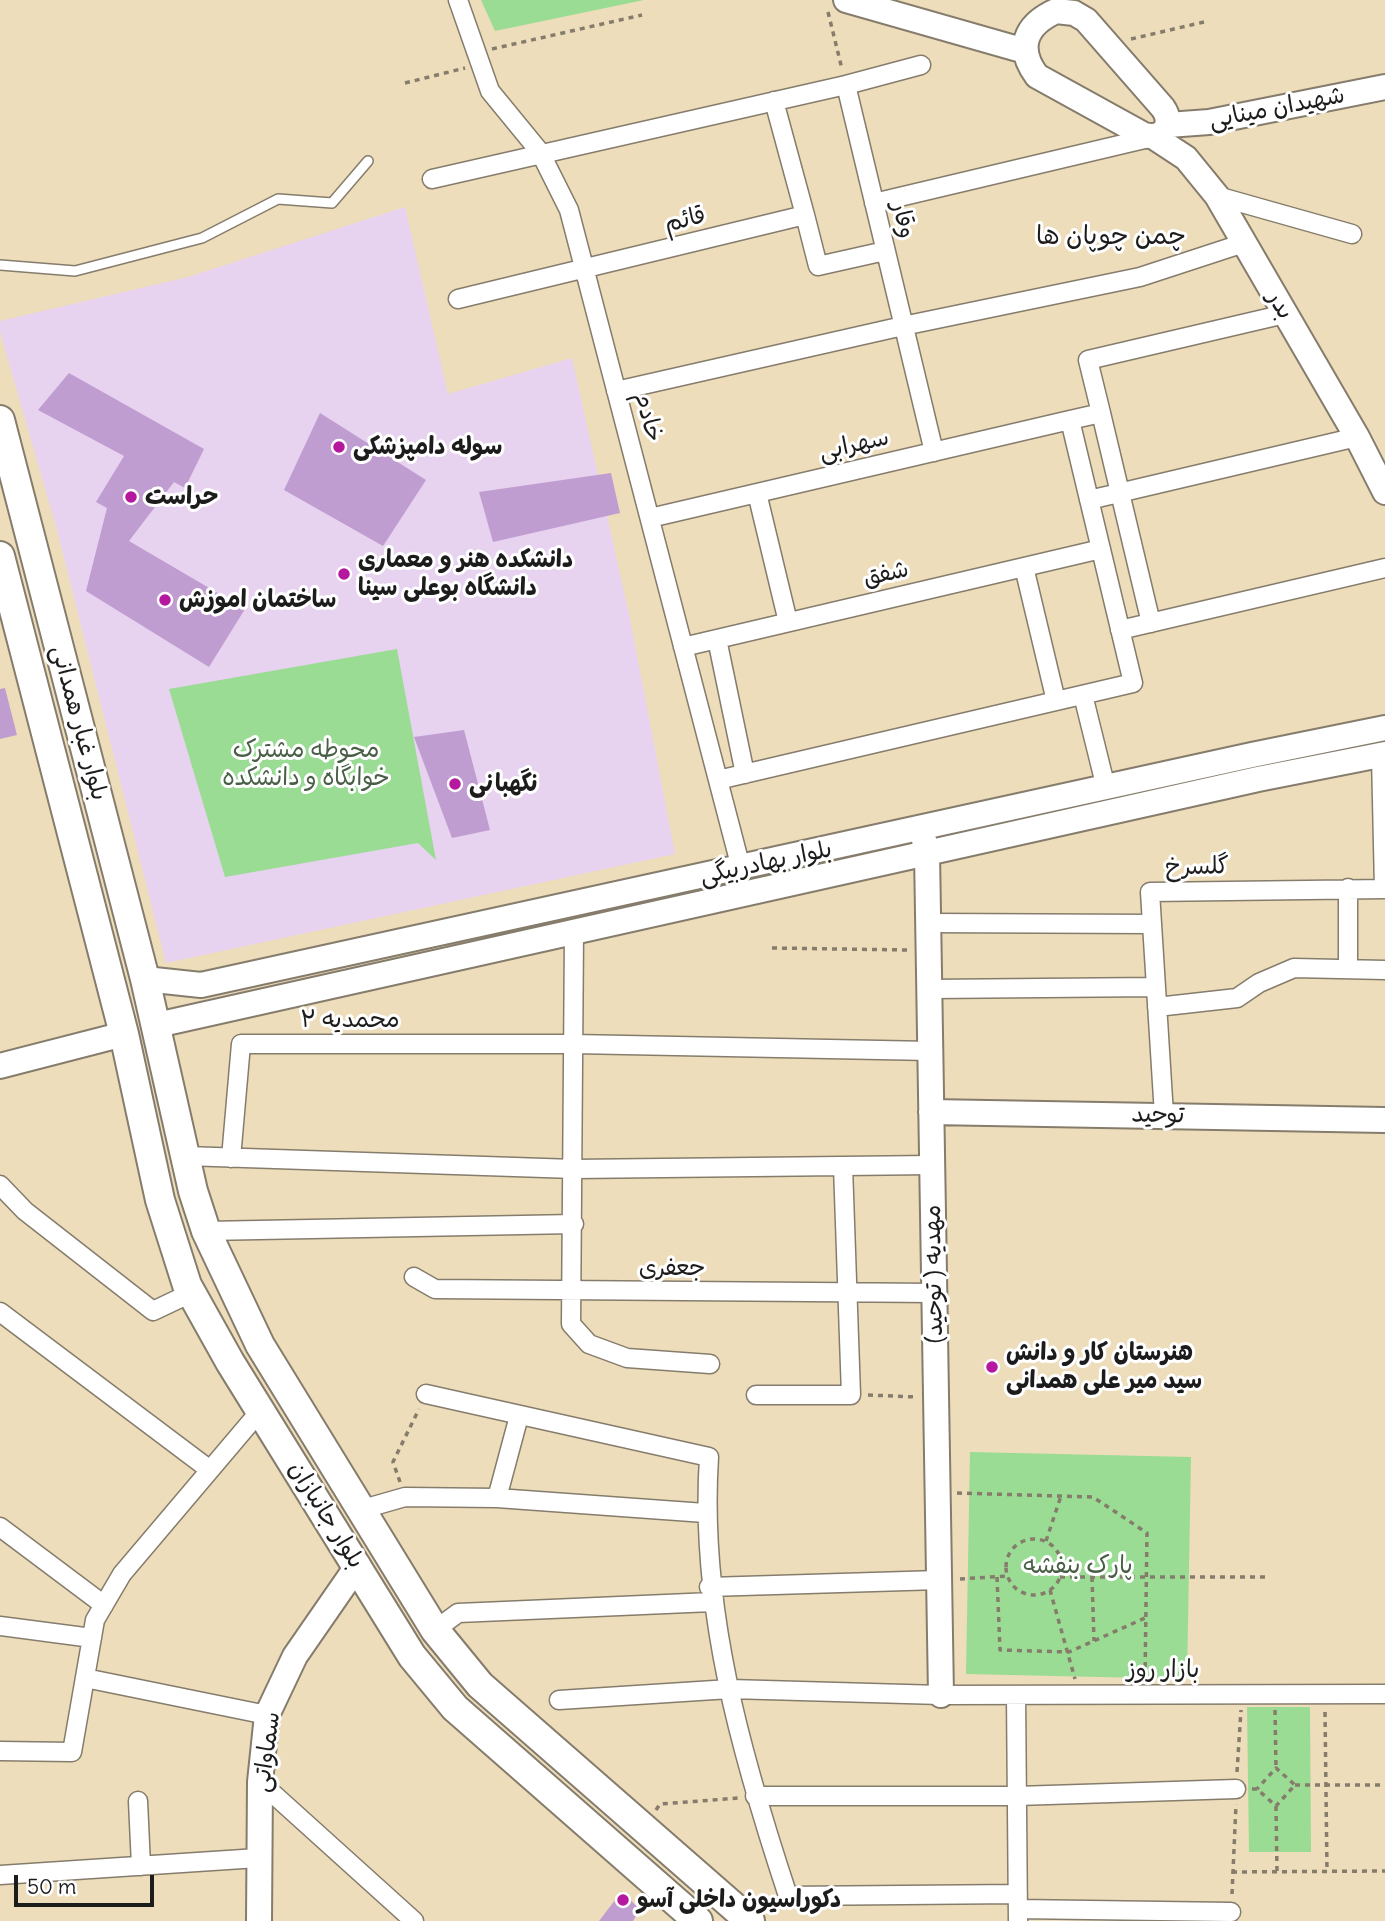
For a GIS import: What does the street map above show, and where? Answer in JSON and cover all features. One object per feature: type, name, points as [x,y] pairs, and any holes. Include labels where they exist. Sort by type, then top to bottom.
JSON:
[{"type":"main road","name":"بلوار غبار همدانی","points":[[0,420],[157,1025]]},
{"type":"main road","name":"بلوار غبار همدانی","points":[[0,556],[121,1021]]},
{"type":"main road","name":"بلوار جانبازان","points":[[121,1021],[160,1199],[191,1293],[260,1411],[412,1656],[455,1708],[692,1919]]},
{"type":"main road","name":"بلوار جانبازان","points":[[157,1025],[186,1157],[206,1231],[260,1345],[435,1630],[480,1685],[750,1921]]},
{"type":"main road","points":[[622,1857],[645,1829]]},
{"type":"street","name":"خادم","points":[[458,0],[490,91],[540,152],[569,210],[741,868]]},
{"type":"street","points":[[855,1],[1025,51],[1028,33],[1039,19],[1073,6],[1168,116],[1161,131],[874,203]]},
{"type":"street","name":"بدر","points":[[1025,51],[1029,65],[1037,76],[1117,121],[1161,131],[1186,158],[1217,196],[1357,437],[1385,492]]},
{"type":"street","points":[[432,179],[540,152],[846,85],[921,65]]},
{"type":"street","name":"وقار","points":[[846,85],[933,452]]},
{"type":"street","name":"شهیدان مینایی","points":[[1161,131],[1385,87]]},
{"type":"street","points":[[774,101],[818,266],[885,251]]},
{"type":"street","points":[[1217,196],[1352,234]]},
{"type":"street","name":"قائم","points":[[458,299],[805,215]]},
{"type":"street","points":[[616,391],[903,326],[1140,277],[1244,243]]},
{"type":"street","points":[[1151,623],[1088,360],[1285,314]]},
{"type":"street","name":"سهرابی","points":[[650,518],[1101,413]]},
{"type":"street","points":[[718,780],[1133,683],[1070,420]]},
{"type":"street","points":[[1089,500],[1357,437]]},
{"type":"street","points":[[757,494],[788,622]]},
{"type":"street","name":"شفق","points":[[683,647],[1101,549]]},
{"type":"street","points":[[1024,567],[1056,701]]},
{"type":"street","points":[[1120,630],[1385,568]]},
{"type":"street","points":[[718,639],[745,774]]},
{"type":"street","points":[[1083,695],[1106,788]]},
{"type":"street","name":"بلوار بهادربیگی","points":[[145,979],[201,985],[1385,728]]},
{"type":"street","points":[[1383,755],[1384,889]]},
{"type":"street","name":"بلوار بهادربیگی","points":[[157,1025],[927,853],[1383,755]]},
{"type":"street","name":"مهدیه ( توحید)","points":[[921,829],[927,853],[941,1695]]},
{"type":"street","points":[[1348,888],[1348,967]]},
{"type":"street","name":"گلسرخ","points":[[1164,1115],[1150,892],[1384,889]]},
{"type":"street","points":[[928,923],[1152,924]]},
{"type":"street","points":[[574,933],[574,1292],[571,1324],[589,1345],[627,1358],[710,1364]]},
{"type":"street","points":[[1157,1007],[1237,998],[1259,983],[1294,968],[1348,967],[1385,970]]},
{"type":"street","points":[[930,989],[1156,987]]},
{"type":"street","points":[[0,1066],[121,1021]]},
{"type":"street","name":"محمدیه ۲","points":[[231,1158],[241,1044],[574,1044]]},
{"type":"street","points":[[574,1044],[930,1051]]},
{"type":"street","name":"توحید","points":[[932,1112],[1385,1120]]},
{"type":"street","points":[[186,1157],[574,1169],[932,1165]]},
{"type":"street","points":[[756,1395],[851,1395],[843,1166]]},
{"type":"street","points":[[0,1185],[25,1211],[153,1311],[191,1293]]},
{"type":"street","points":[[206,1231],[573,1224]]},
{"type":"street","name":"جعفری","points":[[414,1277],[435,1289],[934,1293]]},
{"type":"street","points":[[0,1312],[210,1470]]},
{"type":"street","points":[[426,1394],[709,1457],[705,1513],[711,1594],[755,1796],[788,1896],[1018,1908],[1231,1912]]},
{"type":"street","points":[[0,1752],[72,1752],[95,1620],[122,1574],[260,1411]]},
{"type":"street","points":[[497,1498],[519,1416]]},
{"type":"street","points":[[363,1509],[405,1497],[497,1498],[705,1513]]},
{"type":"street","points":[[0,1527],[104,1605]]},
{"type":"street","name":"سماواتی","points":[[259,1921],[260,1782],[267,1715],[295,1656],[358,1565]]},
{"type":"street","points":[[435,1630],[458,1613],[939,1580]]},
{"type":"street","points":[[0,1626],[92,1637]]},
{"type":"street","points":[[85,1678],[267,1715]]},
{"type":"street","name":"بازار روز","points":[[559,1700],[730,1689],[941,1695],[1385,1694]]},
{"type":"street","points":[[1016,1695],[1018,1908]]},
{"type":"street","points":[[260,1782],[414,1921]]},
{"type":"street","points":[[755,1796],[1017,1796],[1236,1789]]},
{"type":"street","points":[[138,1801],[141,1866]]},
{"type":"street","points":[[0,1875],[258,1858]]},
{"type":"lane","points":[[0,265],[75,271],[202,238],[278,200],[332,203],[368,161]]},
{"type":"path","points":[[825,0],[846,85]]},
{"type":"path","points":[[405,83],[478,58],[642,15]]},
{"type":"path","points":[[1108,45],[1204,22]]},
{"type":"path","points":[[772,948],[929,950]]},
{"type":"path","points":[[405,1497],[393,1462],[426,1394]]},
{"type":"path","points":[[851,1395],[936,1398]]},
{"type":"path","points":[[938,1492],[1093,1497],[1147,1533],[1144,1695]]},
{"type":"path","points":[[1046,1541],[1061,1496]]},
{"type":"path","points":[[1030,1538],[1046,1541],[1057,1550],[1062,1563],[1060,1577],[1049,1590],[1037,1595],[1025,1593],[1014,1587],[1007,1576],[1006,1560],[1015,1545],[1030,1538]]},
{"type":"path","points":[[939,1580],[1007,1576]]},
{"type":"path","points":[[997,1577],[1000,1650],[1069,1652],[1145,1618]]},
{"type":"path","points":[[1060,1577],[1269,1577]]},
{"type":"path","points":[[1092,1577],[1094,1641]]},
{"type":"path","points":[[1049,1590],[1069,1652],[1078,1695]]},
{"type":"path","points":[[1231,1912],[1241,1694]]},
{"type":"path","points":[[1325,1694],[1327,1871]]},
{"type":"path","points":[[1275,1695],[1276,1768],[1257,1789],[1276,1806]]},
{"type":"path","points":[[1276,1768],[1295,1785],[1385,1785]]},
{"type":"path","points":[[1276,1872],[1276,1806],[1295,1785]]},
{"type":"path","points":[[645,1829],[660,1804],[755,1796]]},
{"type":"path","points":[[1233,1872],[1385,1871]]},
{"type":"shaded area","name":"دانشکده هنر و معماری دانشگاه بوعلی سینا","points":[[405,207],[448,394],[572,358],[630,619],[675,854],[166,963],[57,530],[0,332],[0,321],[188,277]]},
{"type":"green space","points":[[481,0],[644,0],[495,31]]},
{"type":"green space","name":"محوطه مشترک خوابگاه و دانشکده","points":[[397,649],[436,860],[418,843],[225,877],[169,689]]},
{"type":"green space","name":"پارک بنفشه","points":[[970,1452],[1191,1457],[1187,1679],[966,1674]]},
{"type":"green space","points":[[1247,1707],[1310,1707],[1311,1852],[1249,1852]]},
{"type":"building","points":[[69,373],[204,449],[185,488],[174,482],[129,541],[245,609],[209,667],[86,591],[107,508],[96,502],[124,456],[38,410]]},
{"type":"building","name":"سوله دامپزشکی","points":[[320,413],[426,480],[383,546],[284,490]]},
{"type":"building","points":[[611,473],[620,513],[493,542],[479,492]]},
{"type":"building","points":[[5,688],[17,735],[0,739],[0,689]]},
{"type":"building","name":"نگهبانی","points":[[464,730],[490,830],[452,838],[414,737]]},
{"type":"building","name":"دکوراسیون داخلی آسو","points":[[622,1891],[640,1910],[633,1921],[599,1921]]},
{"type":"place","name":"سوله دامپزشکی","points":[[339,447]]},
{"type":"place","name":"حراست","points":[[131,497]]},
{"type":"place","name":"دانشکده هنر و معماری دانشگاه بوعلی سینا","points":[[344,574]]},
{"type":"place","name":"ساختمان اموزش","points":[[165,600]]},
{"type":"place","name":"نگهبانی","points":[[455,784]]},
{"type":"place","name":"هنرستان کار و دانش سید میر علی همدانی","points":[[992,1367]]},
{"type":"place","name":"دکوراسیون داخلی آسو","points":[[623,1900]]},
{"type":"district","name":"چمن چوپان ها","points":[[1111,237]]}]
